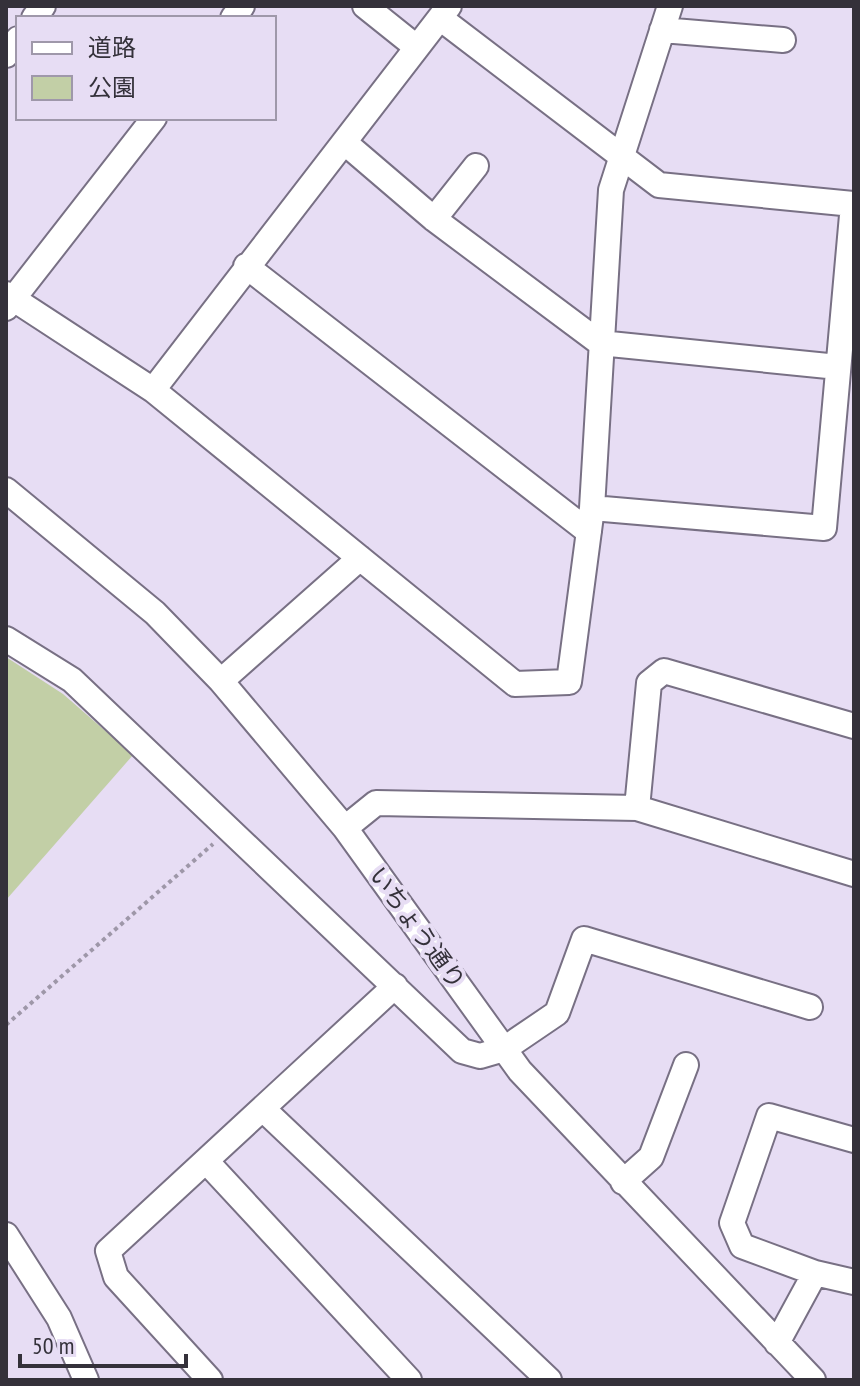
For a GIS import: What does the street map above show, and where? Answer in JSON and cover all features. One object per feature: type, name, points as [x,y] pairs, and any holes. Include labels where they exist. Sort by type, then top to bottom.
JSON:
[{"type":"street","points":[[365,6],[415,46]]},
{"type":"street","points":[[152,120],[8,300],[153,390],[515,684],[569,682],[591,520],[611,190],[670,6]]},
{"type":"street","points":[[153,390],[246,266],[344,142],[415,46],[444,12],[659,185],[853,204],[848,315],[838,367],[824,528],[591,520],[246,266]]},
{"type":"street","points":[[662,30],[783,40]]},
{"type":"street","points":[[344,142],[434,219],[600,343],[838,367]]},
{"type":"street","points":[[434,219],[476,166]]},
{"type":"street","name":"いちょう通り","points":[[6,490],[155,613],[221,681],[345,828],[520,1071],[813,1380]]},
{"type":"street","points":[[221,681],[360,558]]},
{"type":"street","points":[[6,639],[72,680],[462,1051],[480,1056],[504,1049],[557,1013],[584,939],[810,1007]]},
{"type":"street","points":[[637,808],[649,683],[664,671],[854,726]]},
{"type":"street","points":[[345,828],[376,803],[637,808],[854,874]]},
{"type":"street","points":[[210,1380],[116,1277],[108,1251],[395,986]]},
{"type":"street","points":[[623,1182],[651,1157],[686,1065]]},
{"type":"street","points":[[263,1109],[549,1380]]},
{"type":"street","points":[[854,1140],[769,1116],[732,1223],[742,1246],[815,1273],[854,1282]]},
{"type":"street","points":[[206,1161],[409,1380]]},
{"type":"street","points":[[6,1235],[59,1318],[86,1380]]},
{"type":"street","points":[[777,1343],[815,1273]]},
{"type":"path","points":[[6,1025],[229,829]]},
{"type":"green space","points":[[6,657],[63,694],[133,755],[6,900]]}]
